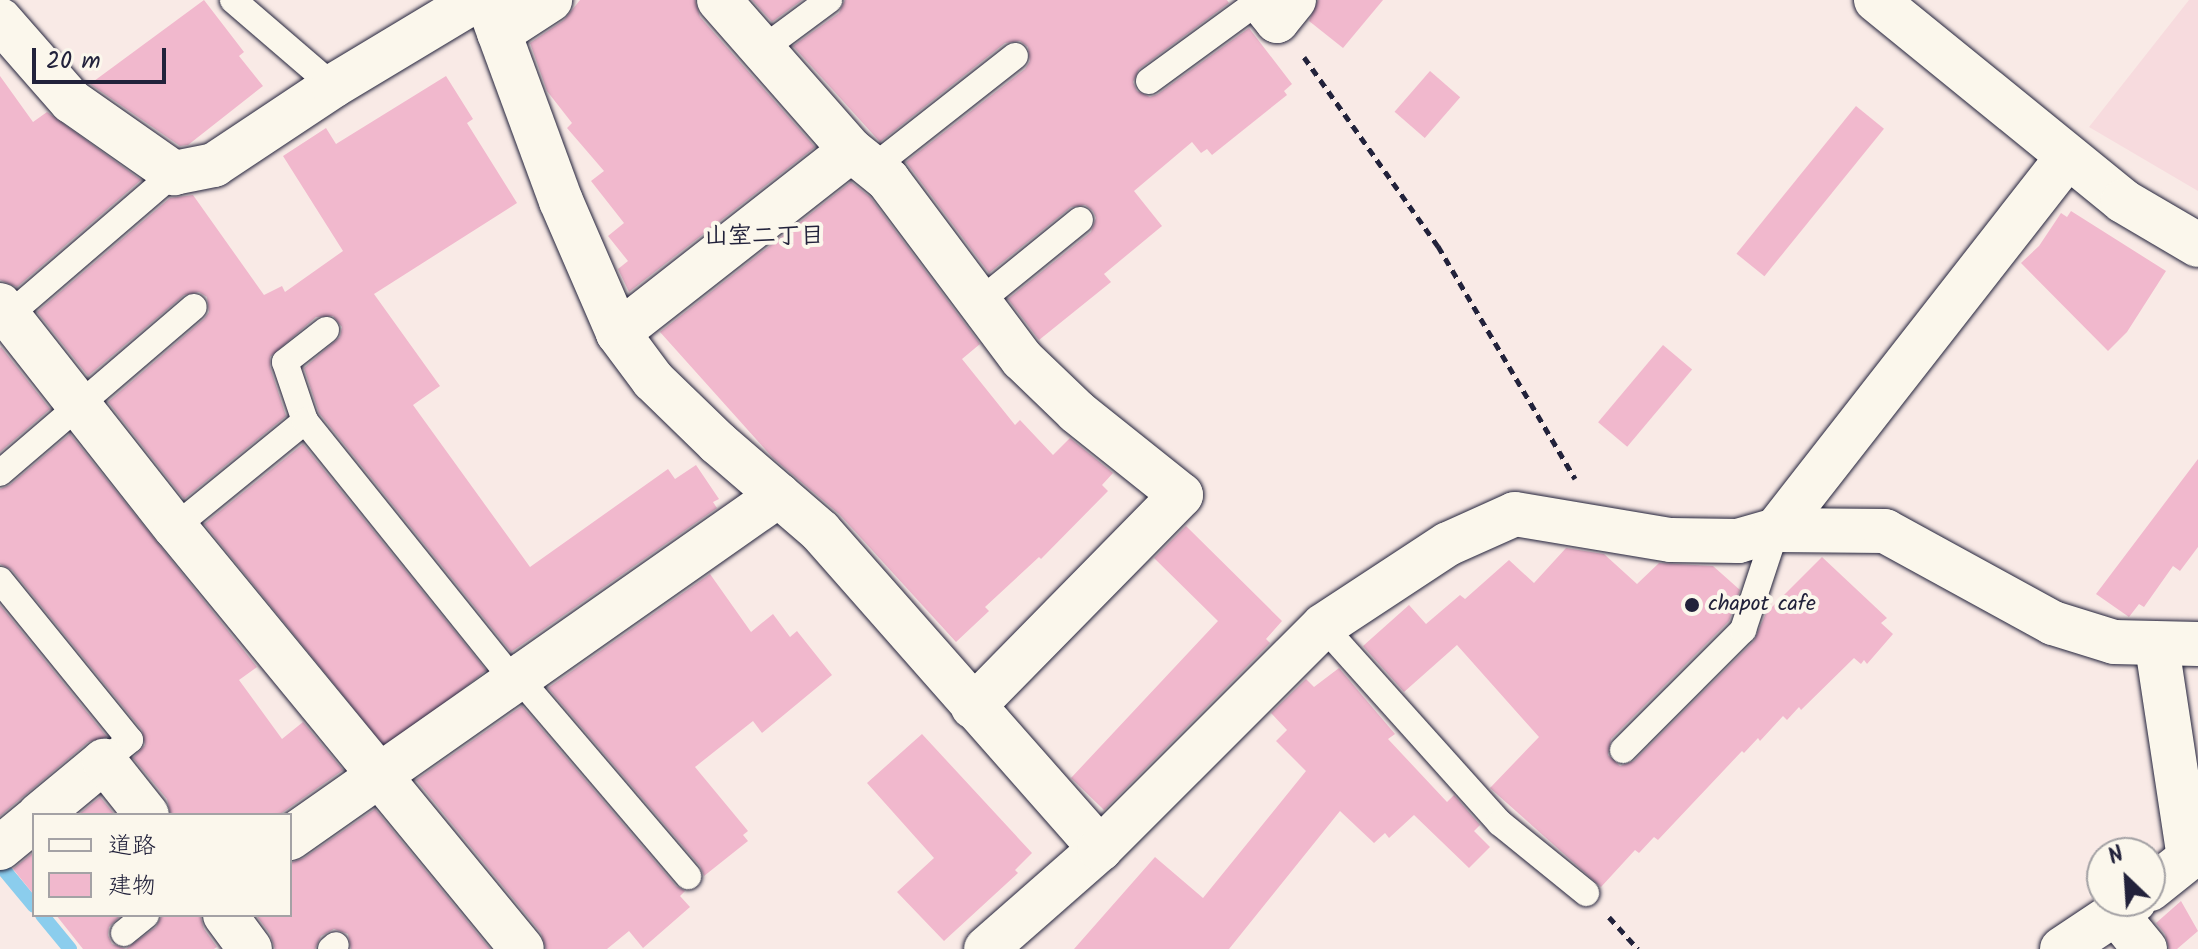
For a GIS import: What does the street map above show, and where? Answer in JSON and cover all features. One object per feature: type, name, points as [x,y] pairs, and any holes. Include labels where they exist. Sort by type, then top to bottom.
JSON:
[{"type":"street","points":[[0,20],[71,101],[174,173],[214,165],[333,86],[487,11],[550,0]]},
{"type":"street","points":[[719,0],[760,51],[863,158],[1022,359],[1077,412],[1181,495],[973,707]]},
{"type":"street","points":[[1876,0],[2123,201],[2198,245]]},
{"type":"street","points":[[487,11],[561,201],[618,333],[653,380],[718,443],[820,531],[1100,849]]},
{"type":"street","points":[[1776,530],[2067,157]]},
{"type":"street","points":[[618,333],[863,158]]},
{"type":"street","points":[[4,310],[175,527],[522,949]]},
{"type":"street","points":[[292,837],[779,495]]},
{"type":"street","points":[[986,949],[1100,849],[1323,626],[1448,544],[1515,514],[1671,540],[1738,541],[1776,530],[1885,531],[2053,623],[2114,642],[2177,645],[2189,858],[2166,876]]},
{"type":"street","points":[[41,813],[104,761],[145,813]]},
{"type":"street","points":[[0,848],[32,822]]},
{"type":"street","points":[[226,917],[250,949]]},
{"type":"street","points":[[2062,949],[2111,917]]},
{"type":"street","points":[[2138,917],[2145,949]]},
{"type":"lane","points":[[233,0],[333,86]]},
{"type":"lane","points":[[760,51],[829,0]]},
{"type":"lane","points":[[1149,81],[1273,5]]},
{"type":"lane","points":[[863,158],[1015,56]]},
{"type":"lane","points":[[4,310],[174,173]]},
{"type":"lane","points":[[979,302],[1080,220]]},
{"type":"lane","points":[[0,473],[194,307]]},
{"type":"lane","points":[[326,330],[285,362],[305,421],[516,678],[688,876]]},
{"type":"lane","points":[[175,527],[305,421]]},
{"type":"lane","points":[[1623,750],[1743,630],[1776,530]]},
{"type":"lane","points":[[0,580],[130,740],[104,761]]},
{"type":"lane","points":[[1323,626],[1500,823],[1586,893]]},
{"type":"lane","points":[[124,933],[144,917]]},
{"type":"path","points":[[1273,5],[1438,246],[1604,531]]},
{"type":"shaded area","points":[[2189,0],[2198,0],[2198,191],[2089,127]]},
{"type":"building","points":[[204,0],[244,52],[239,56],[263,86],[188,145],[180,146],[90,84]]},
{"type":"building","points":[[580,0],[695,0],[700,17],[815,147],[629,292],[618,269],[628,261],[608,236],[624,223],[591,181],[604,171],[567,128],[572,123],[547,91],[530,43],[564,20]]},
{"type":"building","points":[[752,0],[802,0],[772,22]]},
{"type":"building","points":[[845,0],[1227,0],[1229,3],[1139,69],[1133,82],[1137,91],[1150,97],[1158,94],[1249,28],[1292,84],[1284,91],[1287,95],[1212,155],[1207,149],[1201,153],[1192,142],[1134,191],[1162,226],[1104,274],[1111,282],[1039,340],[1008,299],[1091,232],[1096,218],[1093,211],[1085,205],[1071,207],[989,273],[906,162],[1025,69],[1030,61],[1028,47],[1020,41],[1005,43],[880,142],[793,46],[839,13]]},
{"type":"building","points":[[1318,0],[1383,0],[1343,48],[1309,21]]},
{"type":"building","points":[[1430,71],[1460,97],[1425,138],[1395,112]]},
{"type":"building","points":[[0,76],[33,122],[47,112],[141,180],[17,287],[0,280]]},
{"type":"building","points":[[446,76],[473,119],[467,123],[517,203],[374,294],[440,386],[413,405],[530,567],[668,469],[675,479],[696,465],[719,499],[713,502],[717,508],[511,652],[319,413],[304,368],[340,337],[342,327],[333,316],[316,317],[270,357],[270,367],[286,416],[184,499],[108,402],[204,319],[209,312],[207,297],[199,292],[184,295],[88,376],[37,312],[170,198],[193,195],[264,295],[282,286],[285,292],[343,251],[283,156],[326,128],[336,144]]},
{"type":"building","points":[[1856,106],[1884,129],[1764,276],[1736,254]]},
{"type":"building","points":[[851,182],[870,197],[980,344],[962,359],[1015,425],[1020,420],[1053,455],[1070,438],[1113,473],[1102,485],[1108,491],[1041,559],[1039,557],[985,607],[989,611],[956,642],[839,514],[773,458],[660,332]]},
{"type":"building","points":[[2071,211],[2166,271],[2127,332],[2108,351],[2021,263],[2039,246],[2061,213],[2067,217]]},
{"type":"building","points":[[1663,345],[1692,369],[1627,447],[1598,422]]},
{"type":"building","points":[[0,348],[50,409],[0,452]]},
{"type":"building","points":[[70,434],[257,667],[239,680],[282,739],[303,722],[343,770],[282,813],[170,813],[167,799],[133,758],[145,745],[142,730],[12,570],[0,564],[0,489],[10,485]]},
{"type":"building","points":[[303,444],[486,670],[387,750],[204,524]]},
{"type":"building","points":[[2198,459],[2198,547],[2180,571],[2173,566],[2144,607],[2139,604],[2129,617],[2096,594]]},
{"type":"building","points":[[1186,526],[1282,621],[1266,639],[1270,643],[1104,810],[1071,778],[1218,621],[1154,558]]},
{"type":"building","points":[[1566,548],[1604,554],[1637,584],[1659,563],[1713,566],[1740,590],[1729,621],[1611,739],[1608,755],[1620,766],[1634,761],[1754,641],[1766,613],[1822,557],[1887,618],[1881,623],[1893,634],[1867,664],[1864,660],[1861,664],[1854,658],[1801,710],[1799,707],[1787,720],[1783,716],[1760,741],[1758,738],[1744,753],[1742,751],[1658,840],[1654,837],[1639,853],[1635,850],[1601,887],[1490,788],[1539,737],[1457,645],[1404,692],[1363,646],[1409,605],[1426,624],[1460,595],[1465,599],[1509,560],[1534,583]]},
{"type":"building","points":[[710,574],[751,632],[773,614],[790,637],[797,631],[832,675],[762,733],[753,721],[695,767],[748,831],[743,835],[748,841],[704,876],[700,866],[548,688]]},
{"type":"building","points":[[0,605],[107,737],[88,742],[0,816]]},
{"type":"building","points":[[1339,668],[1395,734],[1388,739],[1447,802],[1454,795],[1480,825],[1474,831],[1490,847],[1469,868],[1414,815],[1389,838],[1385,833],[1374,843],[1340,811],[1229,949],[1074,949],[1155,857],[1203,898],[1306,771],[1276,741],[1287,730],[1271,713],[1306,679],[1314,687]]},
{"type":"building","points":[[522,706],[676,886],[685,891],[680,896],[690,907],[643,948],[629,931],[607,949],[546,949],[541,933],[416,780]]},
{"type":"building","points":[[922,734],[1032,853],[1015,870],[1018,873],[944,941],[897,892],[934,858],[867,783]]},
{"type":"building","points":[[100,797],[113,813],[80,813]]},
{"type":"building","points":[[375,809],[490,949],[351,949],[348,934],[334,929],[321,936],[315,949],[275,949],[270,934],[257,917],[292,917],[292,862],[304,858]]},
{"type":"building","points":[[32,854],[32,893],[13,869]]},
{"type":"building","points":[[2181,901],[2198,931],[2177,949],[2169,949],[2165,934],[2156,923]]},
{"type":"building","points":[[58,917],[119,917],[109,927],[108,935],[112,944],[126,949],[83,949]]},
{"type":"building","points":[[161,917],[201,917],[204,929],[217,947],[126,949],[156,927]]},
{"type":"waterway","points":[[0,865],[32,904]]},
{"type":"waterway","points":[[44,917],[70,949]]},
{"type":"place","name":"chapot cafe","points":[[1692,605]]},
{"type":"district","name":"山室二丁目","points":[[764,237]]}]
